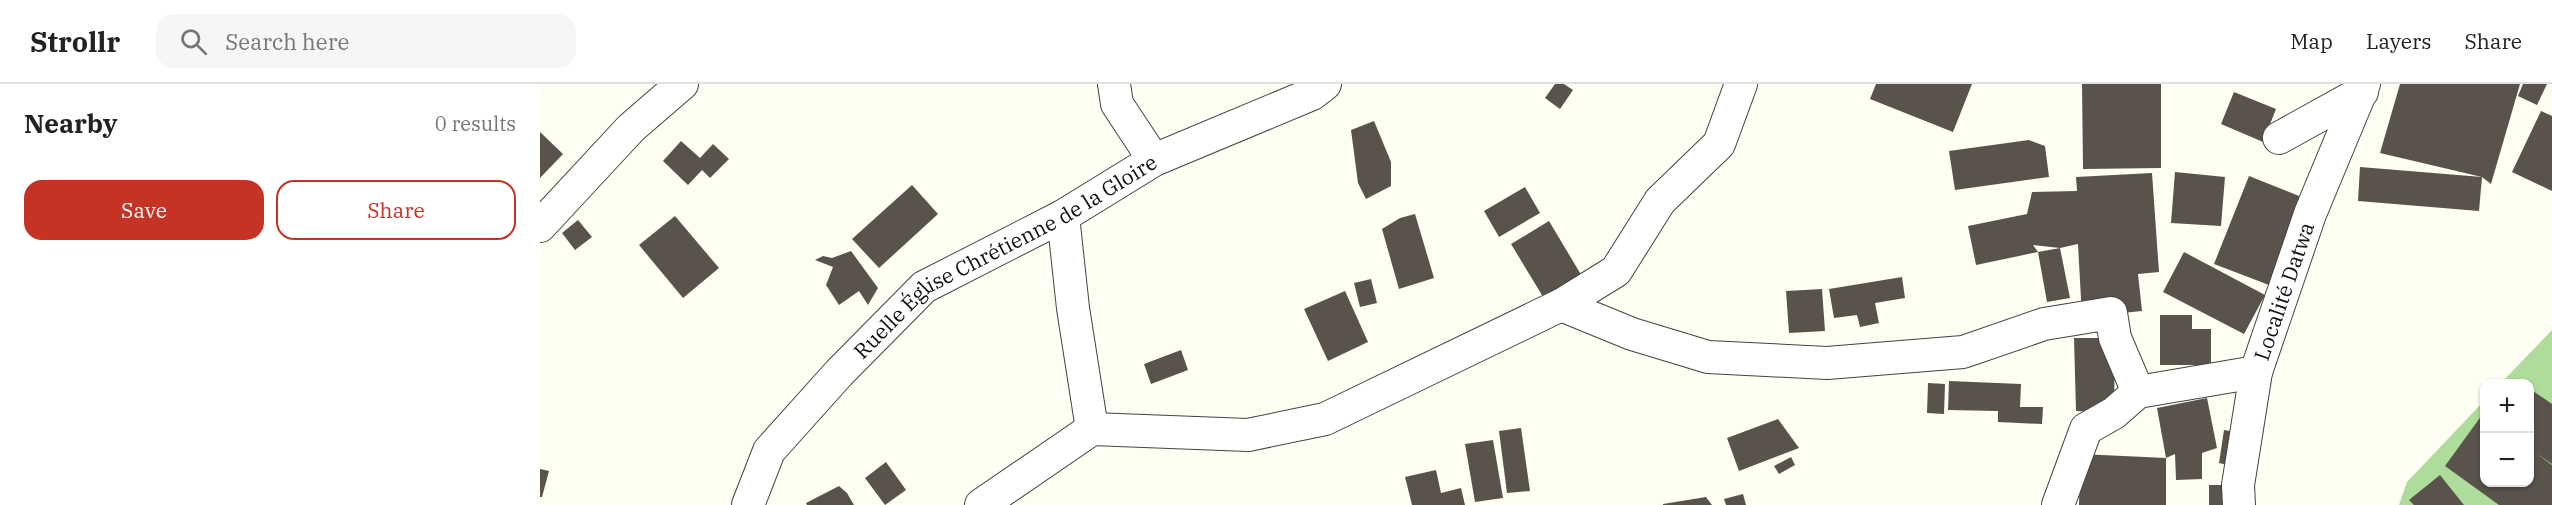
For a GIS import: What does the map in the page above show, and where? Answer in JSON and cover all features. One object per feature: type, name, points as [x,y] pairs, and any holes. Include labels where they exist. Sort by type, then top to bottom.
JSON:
[{"type":"street","points":[[540,226],[631,128],[682,84]]},
{"type":"street","points":[[1114,84],[1117,104],[1154,160]]},
{"type":"street","name":"Ruelle Église Chrétienne de la Gloire","points":[[748,505],[769,451],[839,373],[924,287],[1063,216],[1154,160],[1312,94],[1324,84]]},
{"type":"street","points":[[981,505],[1092,429],[1248,435],[1325,419],[1561,305],[1616,271],[1660,201],[1719,144],[1741,84]]},
{"type":"street","points":[[2279,138],[2356,87]]},
{"type":"street","name":"Localité Datwa","points":[[2239,505],[2238,484],[2256,372],[2356,87]]},
{"type":"street","points":[[1063,216],[1073,308],[1092,429]]},
{"type":"street","points":[[1561,305],[1632,334],[1708,357],[1827,363],[1963,352],[2044,324],[2111,313],[2115,338],[2138,392]]},
{"type":"street","points":[[2058,505],[2086,429],[2114,413],[2138,392],[2256,372]]},
{"type":"green space","points":[[2552,330],[2552,505],[2399,505],[2407,482],[2480,405],[2480,487],[2534,487],[2534,379],[2505,379]]},
{"type":"building","points":[[1555,84],[1564,84],[1573,90],[1560,109],[1545,98]]},
{"type":"building","points":[[1876,84],[1972,84],[1953,132],[1870,99]]},
{"type":"building","points":[[2082,84],[2161,84],[2161,168],[2083,169]]},
{"type":"building","points":[[2400,84],[2520,84],[2491,184],[2482,177],[2380,153]]},
{"type":"building","points":[[2523,84],[2547,84],[2537,105],[2518,96]]},
{"type":"building","points":[[2234,92],[2276,109],[2263,142],[2221,124]]},
{"type":"building","points":[[2541,111],[2552,116],[2552,191],[2512,172]]},
{"type":"building","points":[[1374,121],[1391,162],[1391,186],[1366,199],[1358,183],[1351,130]]},
{"type":"building","points":[[540,132],[563,154],[540,178]]},
{"type":"building","points":[[2029,140],[2045,146],[2049,177],[1955,190],[1949,151]]},
{"type":"building","points":[[681,141],[700,158],[713,144],[729,159],[710,178],[702,170],[688,185],[663,161]]},
{"type":"building","points":[[2360,167],[2482,177],[2479,211],[2358,201]]},
{"type":"building","points":[[2175,172],[2225,177],[2221,226],[2171,223]]},
{"type":"building","points":[[2152,173],[2159,272],[2138,274],[2142,311],[2082,317],[2078,244],[2060,248],[2033,245],[2038,252],[1976,265],[1968,226],[2027,214],[2032,192],[2077,191],[2076,177]]},
{"type":"building","points":[[2249,176],[2304,198],[2269,285],[2214,264]]},
{"type":"building","points":[[912,185],[938,214],[879,268],[852,239]]},
{"type":"building","points":[[1525,187],[1540,213],[1499,237],[1484,211]]},
{"type":"building","points":[[1415,214],[1434,278],[1399,289],[1382,229],[1400,218]]},
{"type":"building","points":[[675,216],[719,268],[683,298],[639,245]]},
{"type":"building","points":[[578,220],[592,237],[575,250],[562,233]]},
{"type":"building","points":[[1549,221],[1583,278],[1545,300],[1511,244]]},
{"type":"building","points":[[2060,248],[2070,298],[2047,302],[2038,252]]},
{"type":"building","points":[[851,251],[878,288],[868,305],[859,291],[839,305],[826,285],[833,267],[815,260],[823,256],[832,258]]},
{"type":"building","points":[[2184,252],[2265,295],[2244,334],[2163,292]]},
{"type":"building","points":[[1902,277],[1905,298],[1875,303],[1879,323],[1860,327],[1857,315],[1834,318],[1829,289]]},
{"type":"building","points":[[1371,279],[1377,303],[1360,307],[1354,283]]},
{"type":"building","points":[[1822,289],[1825,331],[1789,333],[1786,291]]},
{"type":"building","points":[[1345,291],[1368,342],[1328,361],[1304,309]]},
{"type":"building","points":[[2160,315],[2192,315],[2192,329],[2211,329],[2211,365],[2160,365]]},
{"type":"building","points":[[2074,338],[2115,338],[2114,413],[2076,411]]},
{"type":"building","points":[[1181,350],[1188,370],[1151,384],[1144,364]]},
{"type":"building","points":[[1949,381],[2021,384],[2020,407],[2043,407],[2042,424],[1998,422],[1998,411],[1948,410]]},
{"type":"building","points":[[1928,383],[1945,384],[1944,414],[1927,413]]},
{"type":"building","points":[[2534,392],[2552,404],[2552,464],[2537,454],[2552,465],[2552,505],[2499,505],[2445,466],[2480,418],[2480,487],[2534,487]]},
{"type":"building","points":[[2207,398],[2217,448],[2202,453],[2202,479],[2176,480],[2175,454],[2166,458],[2157,408]]},
{"type":"building","points":[[1778,419],[1799,448],[1739,471],[1727,438]]},
{"type":"building","points":[[1521,428],[1530,491],[1507,493],[1499,431]]},
{"type":"building","points":[[2224,430],[2246,434],[2232,466],[2219,463]]},
{"type":"building","points":[[1493,440],[1503,498],[1475,502],[1465,444]]},
{"type":"building","points":[[2080,454],[2166,458],[2166,505],[2079,505]]},
{"type":"building","points":[[1791,457],[1795,465],[1779,474],[1774,466]]},
{"type":"building","points":[[886,462],[906,490],[885,505],[865,478]]},
{"type":"building","points":[[540,469],[549,471],[542,497],[540,497]]},
{"type":"building","points":[[1436,470],[1441,493],[1461,488],[1465,505],[1412,505],[1405,477]]},
{"type":"building","points":[[2440,475],[2464,505],[2414,505],[2409,500]]},
{"type":"building","points":[[2209,485],[2238,485],[2239,505],[2209,505]]},
{"type":"building","points":[[839,486],[847,493],[854,505],[807,505],[806,503]]},
{"type":"building","points":[[1743,494],[1746,505],[1726,505],[1724,499]]},
{"type":"building","points":[[1706,497],[1712,505],[1663,505],[1663,504]]}]
